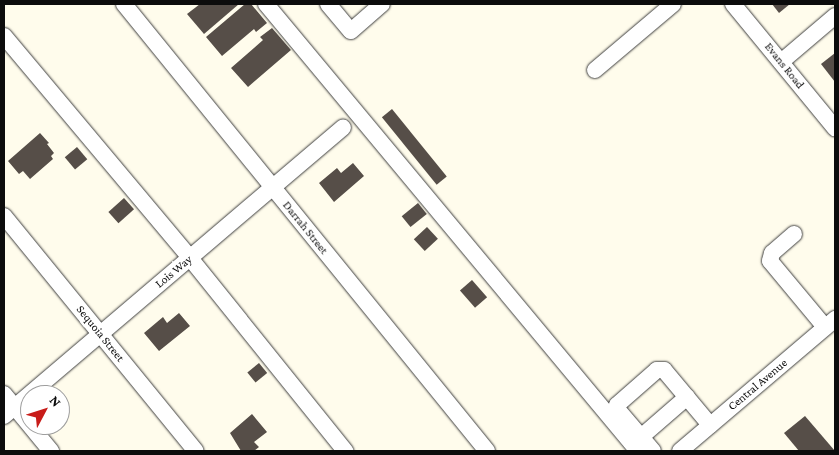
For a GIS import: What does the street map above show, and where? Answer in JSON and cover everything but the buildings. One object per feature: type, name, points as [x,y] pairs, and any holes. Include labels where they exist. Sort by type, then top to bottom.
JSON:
[{"type":"street","name":"Darrah Street","points":[[124,4],[487,451]]},
{"type":"street","points":[[266,4],[631,448],[653,451]]},
{"type":"street","points":[[328,4],[351,31],[382,4]]},
{"type":"street","points":[[595,70],[673,4]]},
{"type":"street","name":"Evans Road","points":[[733,4],[835,128]]},
{"type":"street","points":[[781,62],[835,16]]},
{"type":"street","points":[[4,36],[190,258],[345,451]]},
{"type":"street","name":"Lois Way","points":[[9,412],[344,127]]},
{"type":"street","name":"Sequoia Street","points":[[4,216],[196,451]]},
{"type":"street","points":[[794,234],[772,253],[770,260],[830,323]]},
{"type":"street","name":"Central Avenue","points":[[680,451],[830,323]]},
{"type":"street","points":[[631,448],[618,410],[620,402],[661,369],[710,425]]},
{"type":"street","points":[[4,394],[9,412],[52,451]]},
{"type":"street","points":[[631,448],[687,398]]}]
